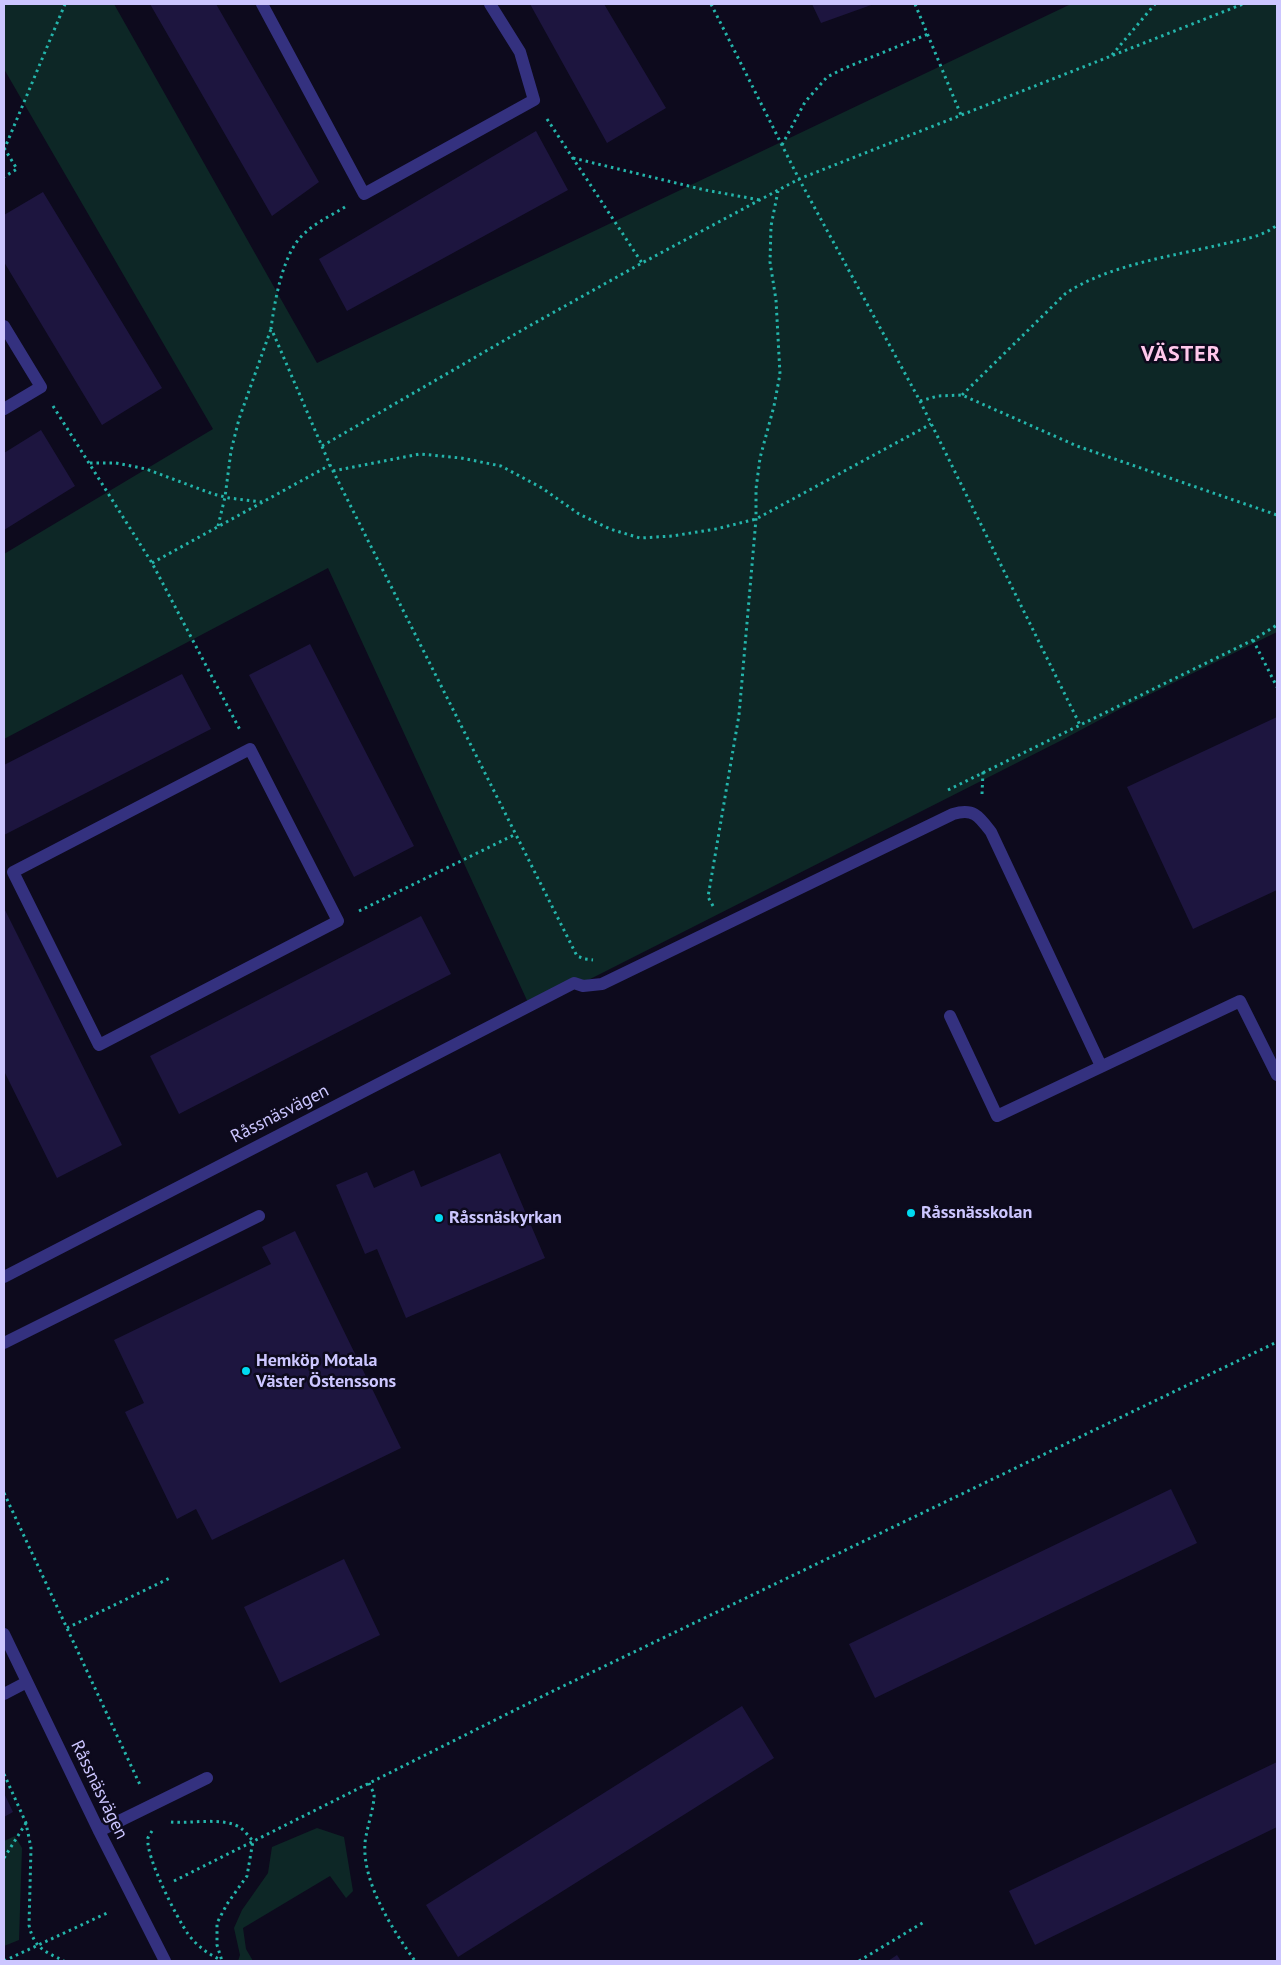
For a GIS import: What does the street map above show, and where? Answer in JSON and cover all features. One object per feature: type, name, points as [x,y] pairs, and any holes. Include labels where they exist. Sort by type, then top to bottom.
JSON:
[{"type":"street","points":[[262,4],[364,194],[534,100],[520,52],[490,4]]},
{"type":"street","points":[[4,326],[41,387],[4,409]]},
{"type":"street","points":[[250,748],[338,921],[99,1045],[8,875],[250,748]]},
{"type":"street","name":"Råssnäsvägen","points":[[4,1277],[574,983],[583,986],[602,984],[953,814],[963,811],[972,812],[981,818],[991,832],[1101,1066]]},
{"type":"street","points":[[950,1016],[997,1116],[1240,1001],[1277,1075]]},
{"type":"street","points":[[4,1343],[259,1216]]},
{"type":"street","name":"Råssnäsvägen","points":[[4,1634],[99,1832],[165,1961]]},
{"type":"street","points":[[4,1694],[27,1682]]},
{"type":"street","points":[[99,1832],[207,1778]]},
{"type":"path","points":[[4,176],[17,169],[4,149],[65,4]]},
{"type":"path","points":[[711,4],[798,179],[920,401],[1080,725]]},
{"type":"path","points":[[915,4],[962,115]]},
{"type":"path","points":[[1111,56],[1155,4]]},
{"type":"path","points":[[322,446],[642,263],[798,179],[1243,4]]},
{"type":"path","points":[[782,146],[806,102],[827,77],[844,68],[928,34]]},
{"type":"path","points":[[534,100],[642,263]]},
{"type":"path","points":[[573,158],[705,190],[760,200]]},
{"type":"path","points":[[712,905],[708,897],[739,715],[756,520],[756,489],[760,458],[774,406],[780,374],[778,316],[770,262],[771,226],[778,190]]},
{"type":"path","points":[[218,526],[225,497],[231,451],[239,419],[271,328],[273,312],[291,248],[305,232],[364,194]]},
{"type":"path","points":[[962,395],[1066,294],[1081,283],[1096,276],[1152,261],[1257,236],[1277,225]]},
{"type":"path","points":[[271,328],[330,465],[577,956]]},
{"type":"path","points":[[41,387],[152,562],[250,748]]},
{"type":"path","points":[[920,401],[938,396],[962,395],[1077,446],[1277,515]]},
{"type":"path","points":[[333,471],[420,454],[462,458],[501,466],[542,488],[579,514],[610,529],[640,538],[672,536],[756,520],[931,424]]},
{"type":"path","points":[[89,462],[116,463],[146,469],[225,497],[262,502]]},
{"type":"path","points":[[152,562],[330,465]]},
{"type":"path","points":[[1254,640],[1277,688]]},
{"type":"path","points":[[338,921],[516,834]]},
{"type":"path","points":[[174,1881],[560,1687],[1277,1342]]},
{"type":"path","points":[[4,1493],[155,1817],[161,1822],[210,1822],[236,1825],[243,1829],[253,1841],[247,1876],[227,1904],[217,1923],[217,1945],[222,1961]]},
{"type":"path","points":[[67,1628],[172,1577]]},
{"type":"path","points":[[4,1774],[26,1823],[31,1848],[29,1925],[31,1935],[36,1946],[64,1961]]},
{"type":"path","points":[[369,1783],[374,1794],[364,1854],[368,1874],[378,1901],[415,1961]]},
{"type":"path","points":[[161,1822],[154,1828],[148,1838],[151,1860],[172,1906],[189,1935],[207,1954],[222,1961]]},
{"type":"path","points":[[4,1858],[26,1823]]},
{"type":"path","points":[[4,1961],[107,1913]]},
{"type":"path","points":[[859,1961],[924,1922]]},
{"type":"green space","points":[[4,4],[114,4],[317,363],[1071,4],[1277,4],[1277,632],[1122,708],[531,1009],[328,568],[4,739],[4,554],[213,429],[4,69]]},
{"type":"green space","points":[[317,1828],[344,1837],[353,1891],[346,1898],[330,1876],[243,1928],[246,1949],[253,1961],[238,1961],[240,1955],[234,1928],[242,1910],[268,1873],[272,1847]]},
{"type":"green space","points":[[15,1836],[22,1848],[19,1940],[4,1946],[4,1841]]},
{"type":"building","points":[[150,4],[216,4],[319,182],[272,216]]},
{"type":"building","points":[[530,4],[604,4],[666,108],[607,143]]},
{"type":"building","points":[[812,4],[874,4],[821,23]]},
{"type":"building","points":[[536,131],[568,190],[347,311],[319,259]]},
{"type":"building","points":[[43,192],[162,388],[102,425],[4,262],[4,215]]},
{"type":"building","points":[[41,430],[75,486],[4,530],[4,453]]},
{"type":"building","points":[[310,644],[414,846],[354,877],[249,675]]},
{"type":"building","points":[[182,674],[211,729],[4,835],[4,765]]},
{"type":"building","points":[[1277,717],[1277,890],[1193,929],[1127,787]]},
{"type":"building","points":[[4,908],[122,1145],[57,1178],[4,1071]]},
{"type":"building","points":[[421,916],[451,974],[179,1114],[150,1056]]},
{"type":"building","name":"Råssnäskyrkan","points":[[500,1153],[545,1258],[406,1318],[377,1249],[365,1254],[336,1185],[367,1172],[374,1188],[414,1170],[421,1187]]},
{"type":"building","name":"Hemköp Motala Väster Östenssons","points":[[295,1231],[401,1448],[212,1540],[196,1509],[177,1519],[125,1412],[144,1403],[114,1340],[271,1264],[262,1247]]},
{"type":"building","points":[[1171,1489],[1197,1543],[875,1698],[849,1644]]},
{"type":"building","points":[[344,1559],[380,1635],[280,1683],[244,1607]]},
{"type":"building","points":[[742,1706],[774,1758],[458,1957],[426,1905]]},
{"type":"building","points":[[1277,1762],[1277,1827],[1035,1945],[1009,1891]]},
{"type":"building","points":[[4,1793],[13,1812],[4,1817]]},
{"type":"building","points":[[897,1955],[901,1961],[888,1961]]},
{"type":"place","name":"Råssnässkolan","points":[[911,1213]]},
{"type":"place","name":"Råssnäskyrkan","points":[[439,1218]]},
{"type":"place","name":"Hemköp Motala Väster Östenssons","points":[[246,1371]]},
{"type":"district","name":"VÄSTER","points":[[1181,355]]}]
